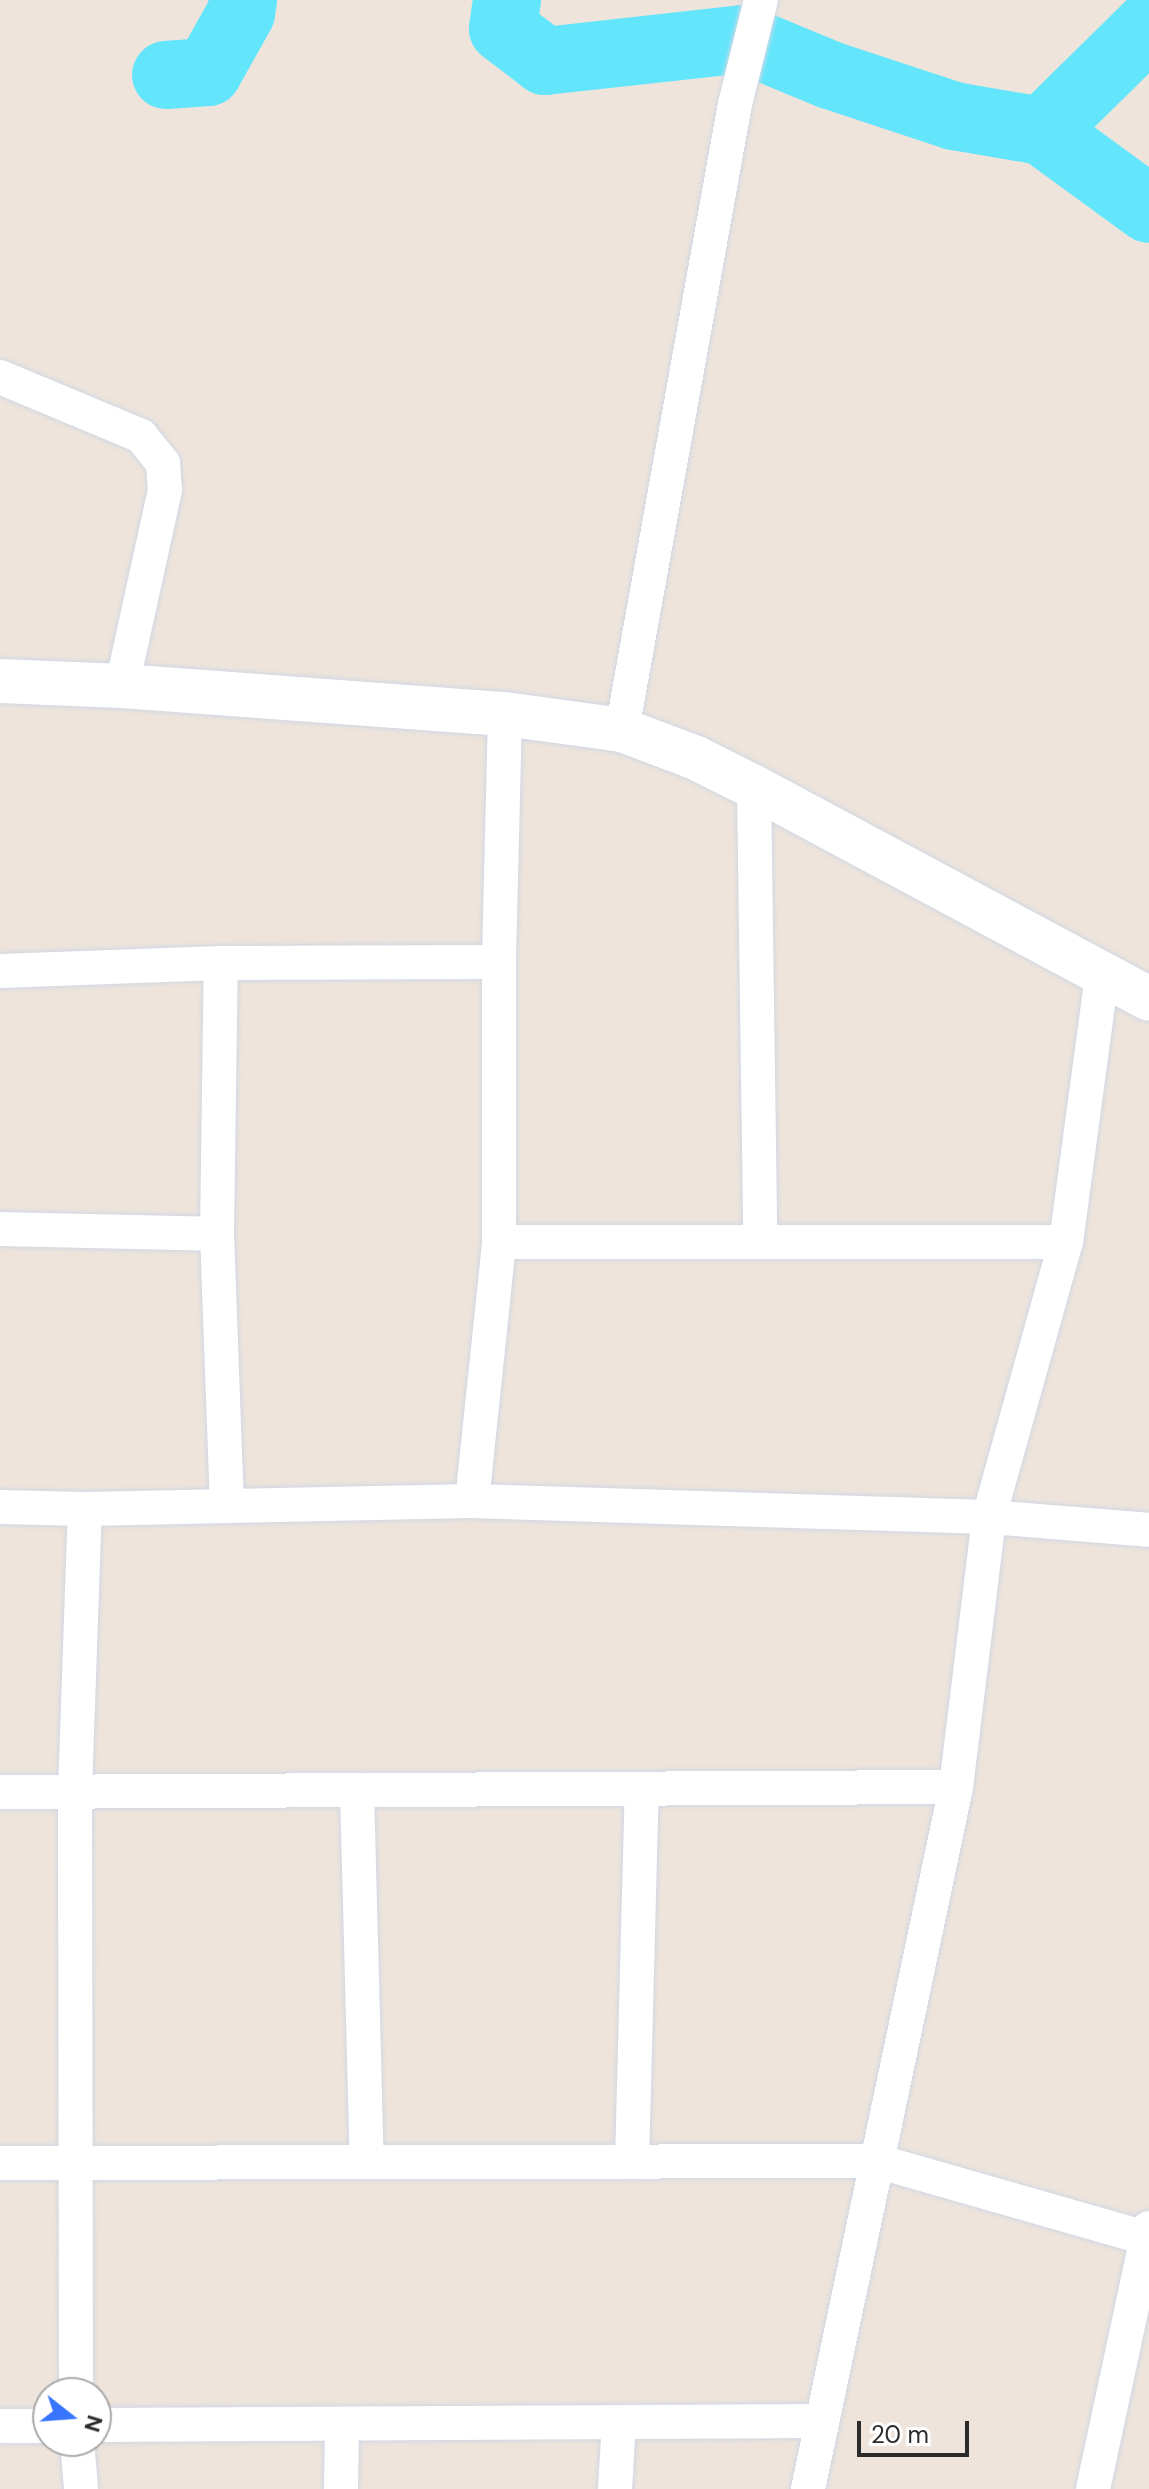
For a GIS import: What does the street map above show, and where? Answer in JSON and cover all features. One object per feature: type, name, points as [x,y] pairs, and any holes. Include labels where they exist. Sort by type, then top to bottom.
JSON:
[{"type":"street","points":[[622,730],[735,104],[761,0]]},
{"type":"street","points":[[0,377],[141,436],[163,463],[165,490],[122,686]]},
{"type":"street","points":[[0,681],[122,686],[505,714],[622,730],[696,758],[754,787],[1149,999]]},
{"type":"street","points":[[472,1501],[499,1242],[499,962],[505,714]]},
{"type":"street","points":[[754,787],[760,1240]]},
{"type":"street","points":[[0,971],[221,963],[499,962]]},
{"type":"street","points":[[221,963],[217,1234],[227,1506]]},
{"type":"street","points":[[808,2489],[956,1787],[989,1517],[1066,1242],[1102,974]]},
{"type":"street","points":[[0,1229],[217,1234]]},
{"type":"street","points":[[499,1242],[1066,1242]]},
{"type":"street","points":[[0,1507],[85,1509],[472,1501],[989,1517],[1149,1530]]},
{"type":"street","points":[[76,2377],[73,2164],[75,1791],[85,1509]]},
{"type":"street","points":[[0,1792],[956,1787]]},
{"type":"street","points":[[632,2162],[642,1789]]},
{"type":"street","points":[[357,1790],[367,2162]]},
{"type":"street","points":[[0,2163],[877,2161],[1148,2235],[1093,2489]]},
{"type":"street","points":[[112,2425],[822,2421]]},
{"type":"street","points":[[615,2489],[619,2422]]},
{"type":"street","points":[[341,2489],[342,2425]]},
{"type":"street","points":[[0,2426],[32,2426]]},
{"type":"street","points":[[78,2457],[81,2489]]},
{"type":"waterway","points":[[166,75],[208,72],[241,13],[243,0]]},
{"type":"waterway","points":[[507,0],[503,29],[545,61],[743,39],[830,75],[954,116],[1042,131],[1149,26]]},
{"type":"waterway","points":[[1042,131],[1149,209]]}]
